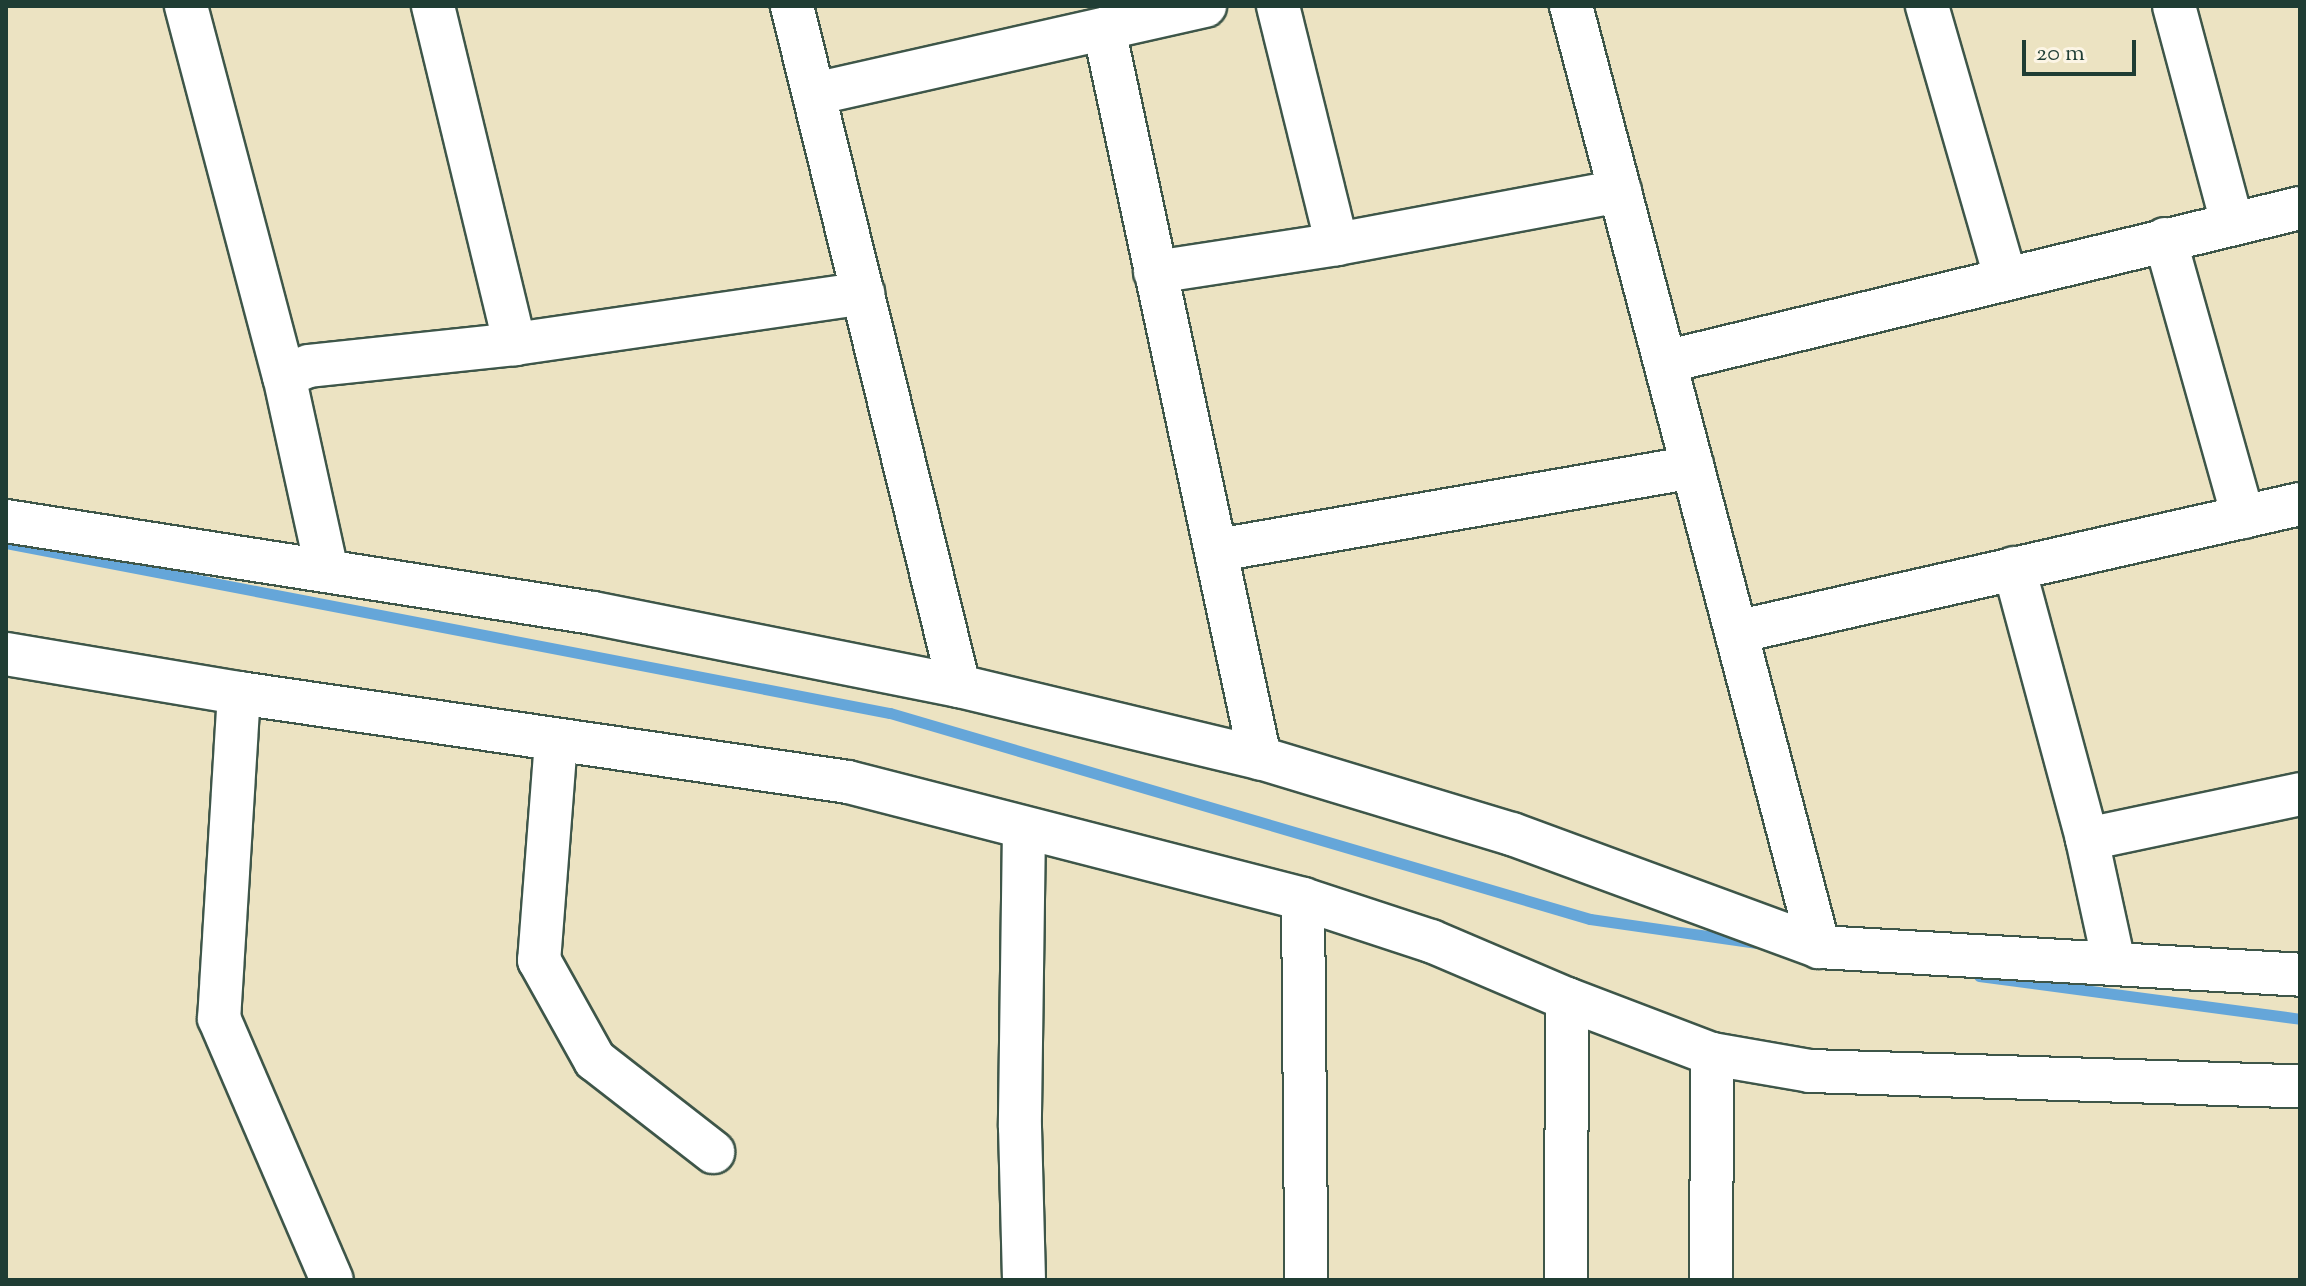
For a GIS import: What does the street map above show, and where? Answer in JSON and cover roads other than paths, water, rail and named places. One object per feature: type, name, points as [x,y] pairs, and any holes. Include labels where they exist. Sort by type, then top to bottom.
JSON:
[{"type":"street","points":[[186,6],[284,376],[327,571]]},
{"type":"street","points":[[433,6],[515,344]]},
{"type":"street","points":[[792,6],[959,686]]},
{"type":"street","points":[[814,94],[1205,6]]},
{"type":"street","points":[[1278,6],[1337,244]]},
{"type":"street","points":[[1571,6],[1819,947]]},
{"type":"street","points":[[2174,6],[2232,223]]},
{"type":"street","points":[[1931,7],[2006,279]]},
{"type":"street","points":[[1104,29],[1218,550],[1260,758]]},
{"type":"street","points":[[1155,272],[1337,244],[1620,191]]},
{"type":"street","points":[[1665,362],[2300,208]]},
{"type":"street","points":[[2165,239],[2243,517]]},
{"type":"street","points":[[284,376],[309,366],[515,344],[863,293]]},
{"type":"street","points":[[1218,550],[1693,467]]},
{"type":"street","points":[[1736,632],[2300,504]]},
{"type":"street","points":[[6,521],[593,613],[959,686],[1260,758],[1512,834],[1819,947],[1982,959],[2114,963],[2300,975]]},
{"type":"street","points":[[2014,568],[2087,839],[2114,963]]},
{"type":"street","points":[[6,654],[239,693],[848,782],[1303,899],[1431,941],[1567,999],[1712,1054],[1810,1071],[2300,1086]]},
{"type":"street","points":[[239,693],[219,1018],[332,1280]]},
{"type":"street","points":[[556,741],[539,960],[595,1060],[713,1152]]},
{"type":"street","points":[[2087,839],[2300,794]]},
{"type":"street","points":[[1024,828],[1020,1127],[1024,1280]]},
{"type":"street","points":[[1303,899],[1306,1280]]},
{"type":"street","points":[[1566,1280],[1567,999]]},
{"type":"street","points":[[1711,1280],[1712,1054]]},
{"type":"waterway","points":[[6,543],[890,713],[1590,919],[1757,943]]},
{"type":"waterway","points":[[1979,976],[2300,1019]]}]
